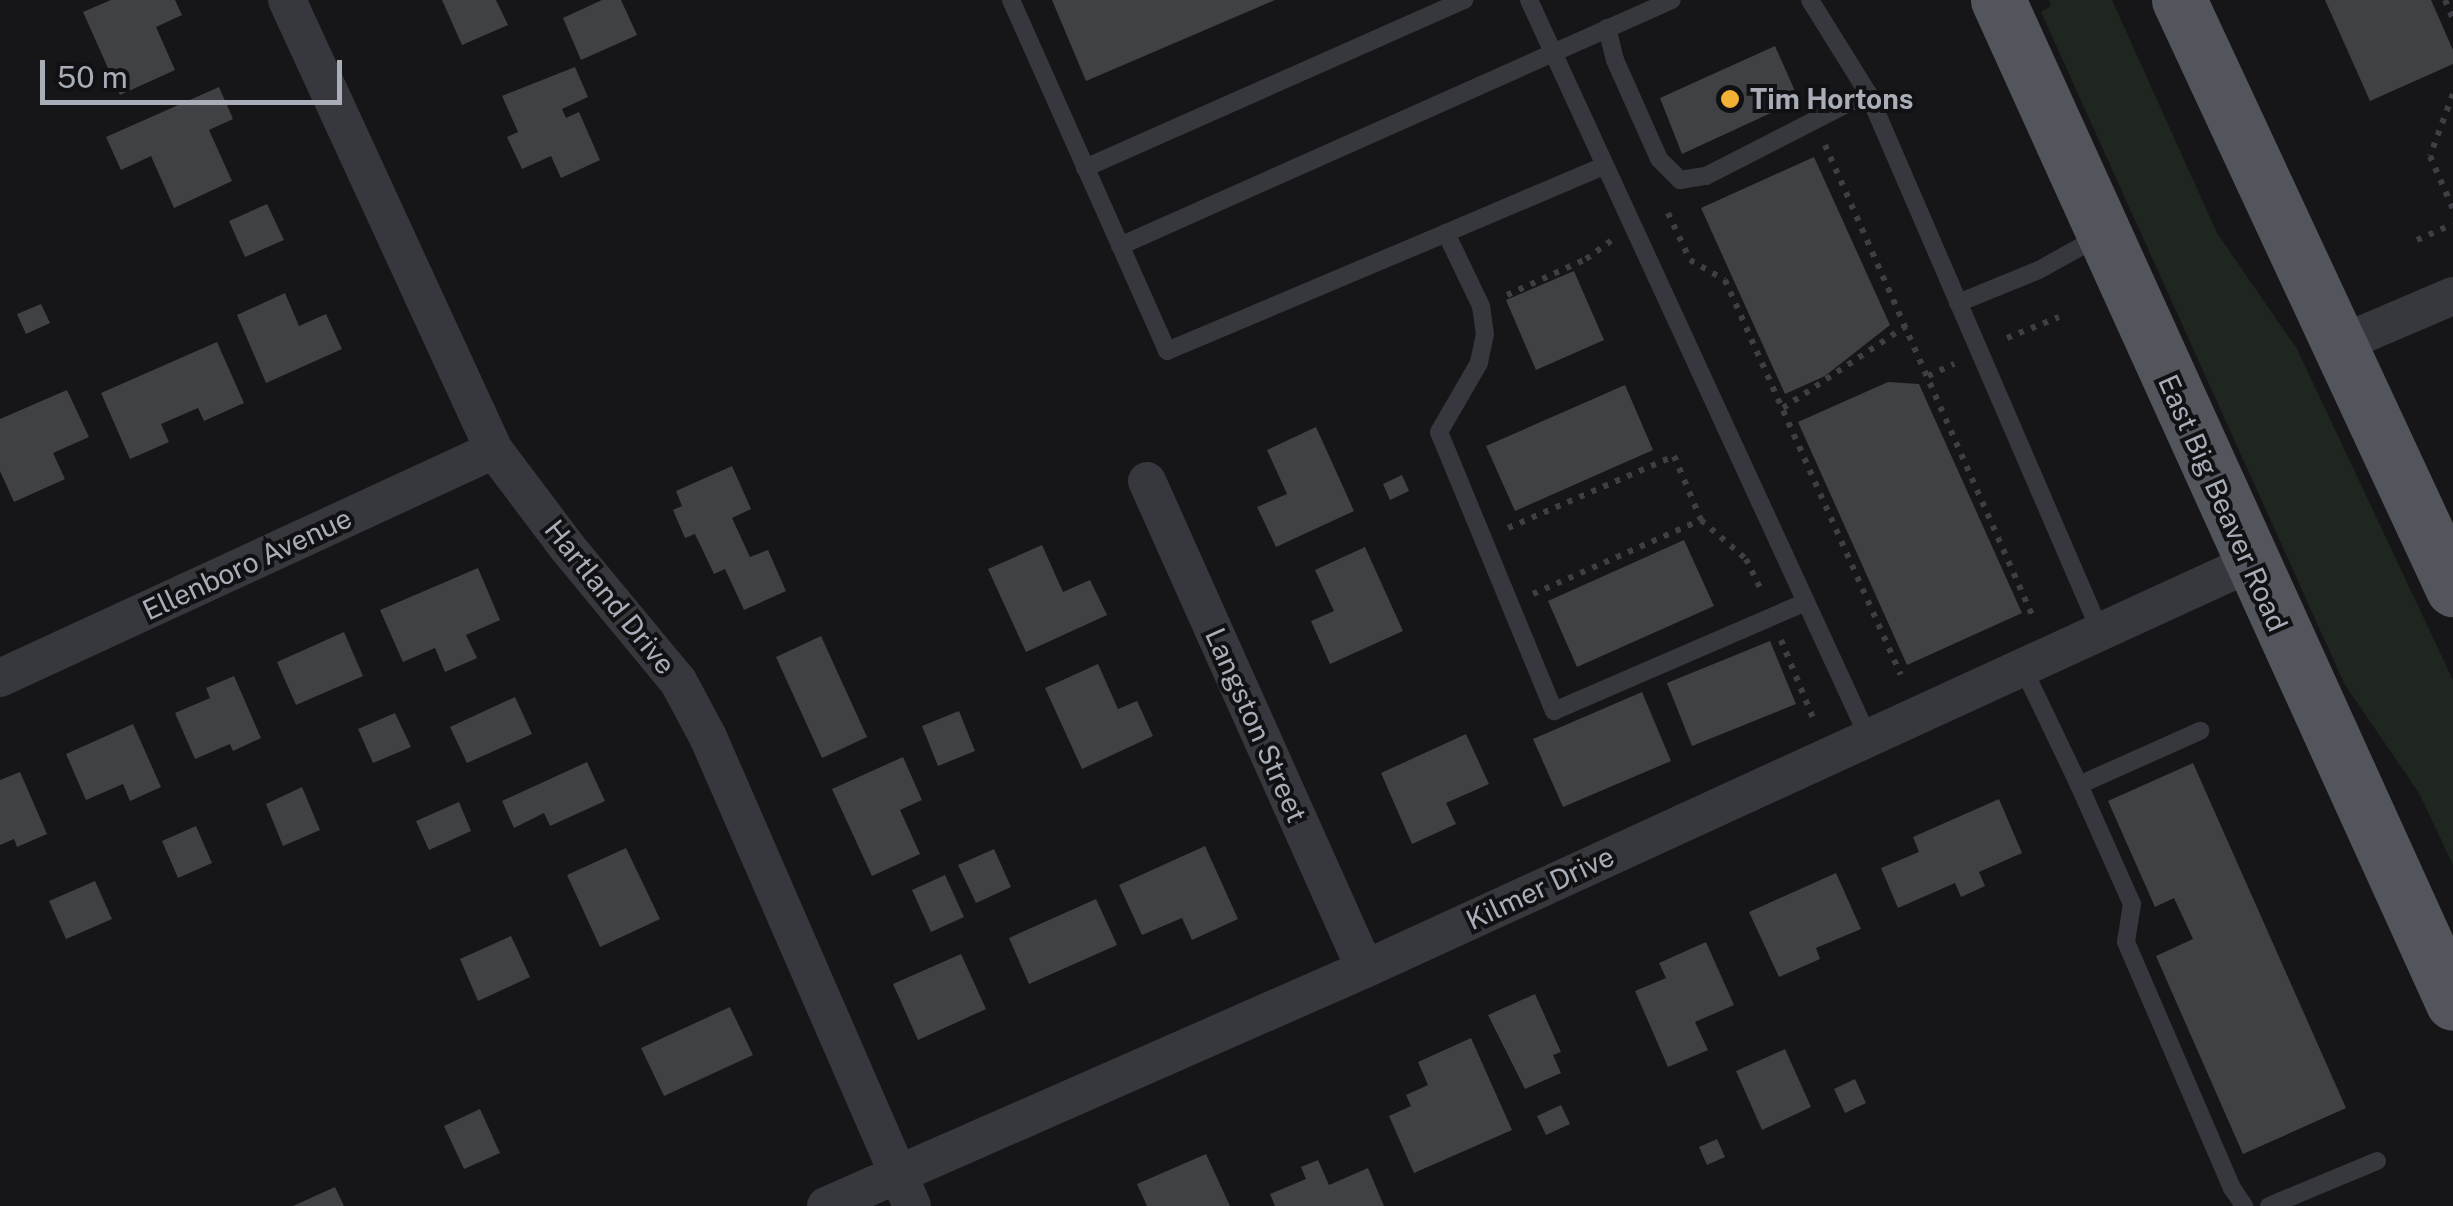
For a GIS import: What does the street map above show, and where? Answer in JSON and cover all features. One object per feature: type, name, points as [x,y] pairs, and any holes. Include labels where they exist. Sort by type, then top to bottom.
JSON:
[{"type":"main road","name":"East Big Beaver Road","points":[[1998,0],[2453,1004]]},
{"type":"main road","points":[[2180,0],[2453,589]]},
{"type":"street","name":"Hartland Drive","points":[[287,0],[494,450],[566,548],[678,681],[708,737],[904,1190]]},
{"type":"street","points":[[2338,345],[2453,296]]},
{"type":"street","name":"Ellenboro Avenue","points":[[0,678],[494,450]]},
{"type":"street","name":"Langston Street","points":[[1147,481],[1365,969]]},
{"type":"street","name":"Kilmer Drive","points":[[826,1206],[904,1190],[1365,969],[2250,562]]},
{"type":"lane","points":[[1011,0],[1166,351],[1604,166]]},
{"type":"lane","points":[[1085,168],[1465,0]]},
{"type":"lane","points":[[1528,0],[1868,739]]},
{"type":"lane","points":[[1120,246],[1672,0]]},
{"type":"lane","points":[[1810,0],[1868,93],[2101,633]]},
{"type":"lane","points":[[1607,28],[1616,60],[1659,159],[1680,180],[1706,176],[1868,93]]},
{"type":"lane","points":[[1446,232],[1481,306],[1485,334],[1479,363],[1438,432],[1554,712],[1804,603]]},
{"type":"lane","points":[[1958,303],[2038,270],[2102,235]]},
{"type":"lane","points":[[2024,668],[2132,904],[2126,942],[2232,1188],[2244,1206]]},
{"type":"lane","points":[[2079,786],[2200,732]]},
{"type":"lane","points":[[2269,1206],[2377,1161]]},
{"type":"path","points":[[2445,0],[2453,18]]},
{"type":"path","points":[[2453,94],[2430,156],[2453,209]]},
{"type":"path","points":[[1807,152],[1825,144],[2032,616]]},
{"type":"path","points":[[1655,220],[1686,206]]},
{"type":"path","points":[[1668,213],[1690,260],[1725,280],[1901,675]]},
{"type":"path","points":[[2416,240],[2453,224]]},
{"type":"path","points":[[1494,300],[1586,259],[1616,238]]},
{"type":"path","points":[[2007,338],[2059,317]]},
{"type":"path","points":[[1782,408],[1906,326]]},
{"type":"path","points":[[1928,376],[1963,360]]},
{"type":"path","points":[[1500,532],[1674,456],[1701,520],[1746,559],[1762,593]]},
{"type":"path","points":[[1522,580],[1528,596],[1701,520]]},
{"type":"path","points":[[1780,637],[1813,718]]},
{"type":"shaded area","points":[[2049,0],[2112,0],[2217,233],[2297,349],[2453,680],[2453,865],[2419,793],[2345,685],[2041,12],[2051,6]]},
{"type":"building","points":[[111,0],[175,0],[182,15],[156,27],[175,70],[120,95],[83,12]]},
{"type":"building","points":[[442,0],[496,0],[508,25],[462,45]]},
{"type":"building","points":[[602,0],[621,0],[637,35],[581,60],[563,18]]},
{"type":"building","points":[[1052,0],[1275,0],[1086,81]]},
{"type":"building","points":[[2325,0],[2431,0],[2453,50],[2453,64],[2370,101]]},
{"type":"building","name":"Tim Hortons","points":[[1775,46],[1799,100],[1682,154],[1660,98]]},
{"type":"building","points":[[575,67],[588,97],[562,109],[566,118],[579,112],[600,160],[561,178],[551,156],[522,169],[507,137],[518,132],[502,96]]},
{"type":"building","points":[[219,87],[233,119],[209,130],[232,181],[174,208],[151,156],[121,170],[106,137]]},
{"type":"building","points":[[1814,157],[1890,325],[1825,376],[1785,394],[1701,208]]},
{"type":"building","points":[[267,204],[284,240],[245,257],[229,221]]},
{"type":"building","points":[[1574,271],[1604,340],[1536,370],[1506,300]]},
{"type":"building","points":[[285,293],[299,326],[326,314],[342,349],[266,383],[237,315]]},
{"type":"building","points":[[41,304],[50,323],[26,334],[17,314]]},
{"type":"building","points":[[217,342],[244,403],[204,421],[198,408],[161,424],[169,442],[130,459],[101,393]]},
{"type":"building","points":[[1888,382],[1919,384],[2022,613],[1907,665],[1798,422]]},
{"type":"building","points":[[1625,385],[1653,450],[1515,511],[1486,446]]},
{"type":"building","points":[[67,390],[89,437],[53,453],[65,479],[14,502],[0,471],[0,419]]},
{"type":"building","points":[[1316,427],[1354,511],[1276,547],[1257,507],[1287,494],[1267,450]]},
{"type":"building","points":[[732,466],[751,509],[732,518],[750,557],[768,550],[786,591],[744,610],[725,569],[714,574],[695,534],[685,538],[673,510],[682,506],[676,491]]},
{"type":"building","points":[[1402,475],[1409,491],[1390,500],[1383,484]]},
{"type":"building","points":[[1684,540],[1714,606],[1577,667],[1548,601]]},
{"type":"building","points":[[1042,545],[1063,592],[1090,580],[1107,615],[1026,652],[988,569]]},
{"type":"building","points":[[1365,547],[1403,631],[1330,664],[1311,621],[1334,611],[1315,570]]},
{"type":"building","points":[[478,568],[500,620],[466,635],[477,658],[445,672],[435,648],[403,662],[380,610]]},
{"type":"building","points":[[344,632],[363,676],[296,705],[277,662]]},
{"type":"building","points":[[821,636],[867,737],[822,758],[776,657]]},
{"type":"building","points":[[1770,641],[1796,704],[1692,746],[1667,683]]},
{"type":"building","points":[[1098,664],[1118,709],[1137,701],[1153,736],[1082,769],[1045,688]]},
{"type":"building","points":[[234,676],[261,738],[233,751],[230,744],[195,759],[175,713],[210,698],[206,688]]},
{"type":"building","points":[[1642,692],[1671,761],[1563,807],[1533,739]]},
{"type":"building","points":[[515,697],[532,734],[467,763],[450,727]]},
{"type":"building","points":[[959,711],[975,751],[938,766],[922,726]]},
{"type":"building","points":[[395,713],[411,747],[373,763],[358,729]]},
{"type":"building","points":[[133,724],[161,787],[130,801],[123,784],[86,800],[66,754]]},
{"type":"building","points":[[1466,734],[1489,784],[1446,803],[1456,824],[1412,844],[1381,773]]},
{"type":"building","points":[[903,757],[922,800],[900,810],[920,854],[872,876],[832,789]]},
{"type":"building","points":[[587,762],[605,801],[550,826],[544,813],[514,828],[502,801]]},
{"type":"building","points":[[2193,763],[2346,1108],[2243,1154],[2156,956],[2193,939],[2174,898],[2155,907],[2108,801]]},
{"type":"building","points":[[20,772],[47,834],[17,847],[14,839],[0,845],[0,780]]},
{"type":"building","points":[[302,787],[320,830],[283,846],[266,804]]},
{"type":"building","points":[[1999,799],[2022,853],[1979,872],[1985,886],[1961,897],[1955,883],[1898,908],[1881,868],[1919,852],[1913,837]]},
{"type":"building","points":[[459,802],[471,831],[429,850],[416,821]]},
{"type":"building","points":[[196,826],[212,863],[178,878],[162,841]]},
{"type":"building","points":[[1205,846],[1238,919],[1192,940],[1182,918],[1142,935],[1119,885]]},
{"type":"building","points":[[626,848],[660,919],[600,947],[567,875]]},
{"type":"building","points":[[994,849],[1011,887],[976,903],[958,865]]},
{"type":"building","points":[[1836,873],[1861,929],[1816,948],[1820,959],[1779,977],[1749,912]]},
{"type":"building","points":[[945,875],[964,917],[931,932],[912,890]]},
{"type":"building","points":[[95,881],[112,919],[66,939],[49,901]]},
{"type":"building","points":[[1096,899],[1117,945],[1029,984],[1009,938]]},
{"type":"building","points":[[511,936],[530,977],[478,1001],[460,959]]},
{"type":"building","points":[[1706,942],[1734,1005],[1695,1022],[1708,1050],[1668,1067],[1635,991],[1666,978],[1659,963]]},
{"type":"building","points":[[961,954],[986,1009],[918,1040],[893,984]]},
{"type":"building","points":[[1535,994],[1561,1052],[1553,1055],[1561,1073],[1525,1089],[1488,1015]]},
{"type":"building","points":[[730,1007],[753,1055],[664,1096],[641,1048]]},
{"type":"building","points":[[1471,1038],[1512,1130],[1414,1173],[1389,1116],[1411,1106],[1406,1095],[1428,1085],[1418,1062]]},
{"type":"building","points":[[1785,1049],[1811,1107],[1762,1130],[1736,1071]]},
{"type":"building","points":[[1855,1079],[1866,1103],[1845,1113],[1834,1089]]},
{"type":"building","points":[[1561,1105],[1570,1124],[1546,1135],[1537,1116]]},
{"type":"building","points":[[480,1109],[500,1153],[464,1169],[444,1126]]},
{"type":"building","points":[[1717,1139],[1725,1157],[1707,1165],[1699,1147]]},
{"type":"building","points":[[1206,1154],[1230,1206],[1147,1206],[1137,1184]]},
{"type":"building","points":[[1318,1160],[1329,1185],[1368,1168],[1384,1206],[1275,1206],[1270,1194],[1306,1179],[1301,1167]]},
{"type":"building","points":[[335,1187],[344,1206],[293,1206]]},
{"type":"place","name":"Tim Hortons","points":[[1730,99]]}]
